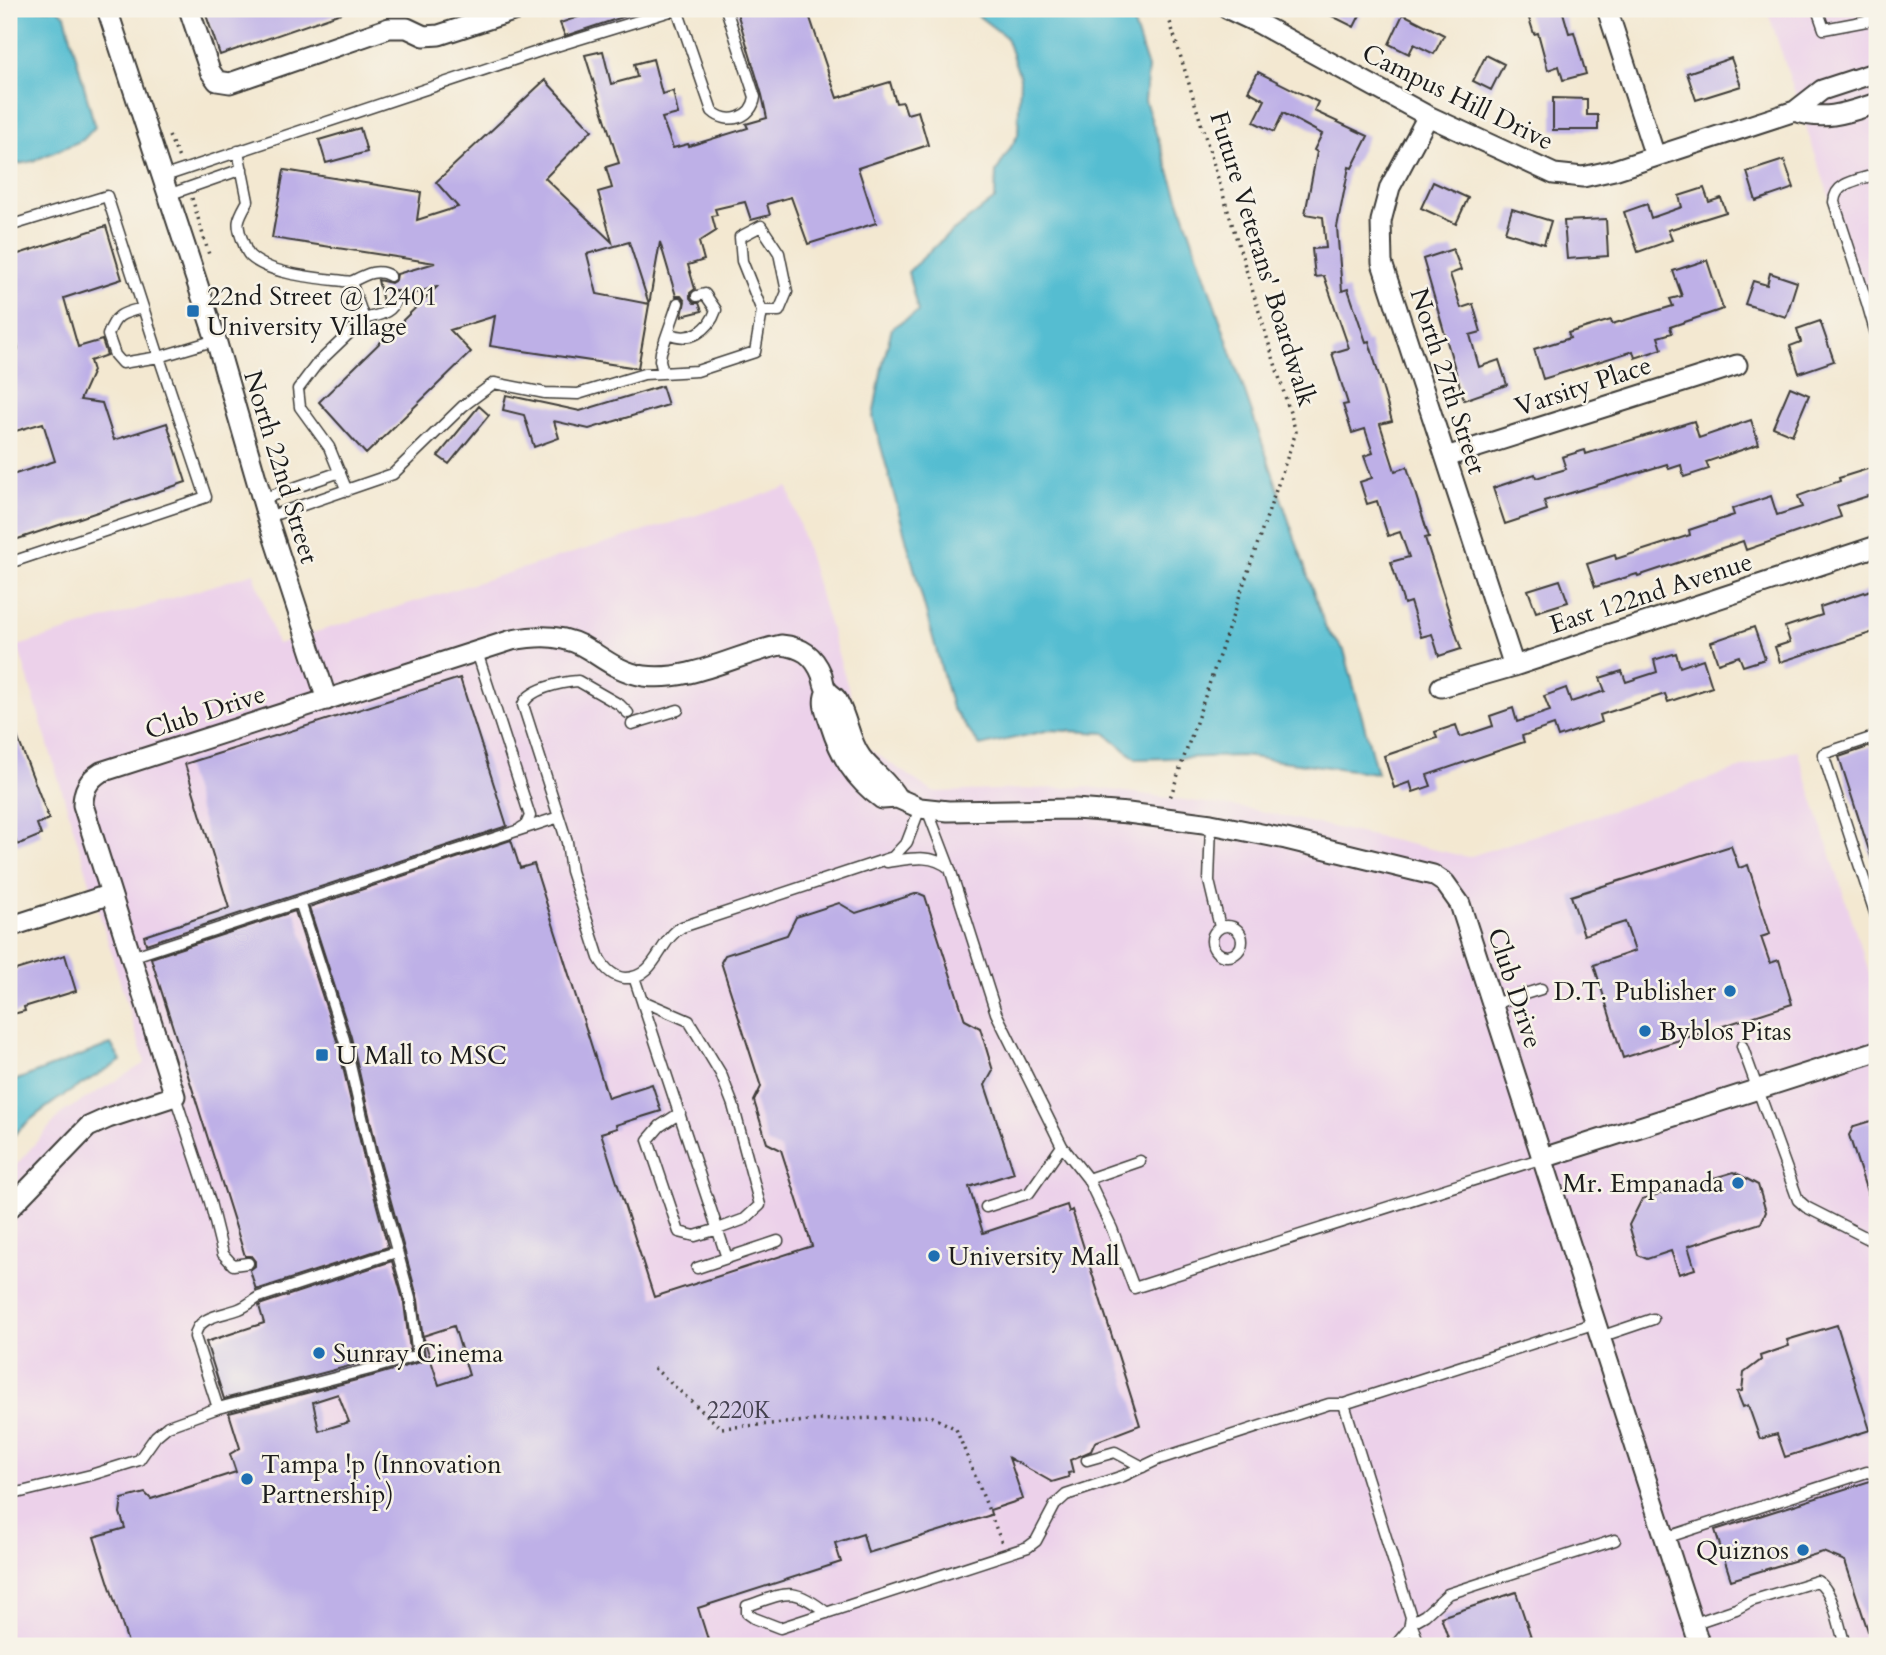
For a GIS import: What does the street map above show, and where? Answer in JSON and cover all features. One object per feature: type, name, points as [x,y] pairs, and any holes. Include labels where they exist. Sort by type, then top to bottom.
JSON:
[{"type":"street","name":"North 22nd Street","points":[[107,9],[216,340],[265,508],[327,700]]},
{"type":"street","points":[[189,9],[210,71],[217,81],[230,83],[389,28],[407,28],[424,36],[439,35],[519,9]]},
{"type":"street","name":"Campus Hill Drive","points":[[1227,9],[1261,16],[1428,116],[1554,174],[1583,177],[1614,170],[1795,111],[1822,90],[1877,72]]},
{"type":"street","points":[[1607,9],[1655,156]]},
{"type":"street","name":"Campus Hill Drive","points":[[1795,111],[1808,116],[1829,117],[1877,103]]},
{"type":"street","name":"North 27th Street","points":[[1428,116],[1390,187],[1381,221],[1382,263],[1514,666]]},
{"type":"street","name":"Varsity Place","points":[[1446,457],[1737,365]]},
{"type":"street","name":"East 122nd Avenue","points":[[1441,687],[1514,666],[1877,546]]},
{"type":"street","name":"Club Drive","points":[[175,1096],[83,805],[85,789],[94,776],[527,637],[558,637],[575,642],[626,672],[655,677],[685,673],[772,646],[793,646],[813,657],[827,691],[824,706],[838,748],[850,768],[882,799],[897,798],[924,808],[955,811],[1075,809],[1211,824],[1420,871],[1445,883],[1460,904],[1700,1646]]},
{"type":"street","points":[[9,927],[111,894]]},
{"type":"street","points":[[1543,1158],[1877,1051]]},
{"type":"street","points":[[9,1209],[88,1127],[175,1096]]},
{"type":"lane","points":[[165,186],[238,151],[540,51],[677,9],[712,111],[718,117],[728,120],[740,117],[750,110],[755,97],[726,9]]},
{"type":"lane","points":[[1817,9],[1824,29],[1877,19]]},
{"type":"lane","points":[[238,151],[248,201],[237,227],[246,252],[252,258],[283,272],[351,282],[375,272],[384,272],[390,276]]},
{"type":"lane","points":[[165,186],[242,169]]},
{"type":"lane","points":[[1877,174],[1838,187],[1834,193],[1834,202],[1872,302],[1877,338]]},
{"type":"lane","points":[[9,226],[107,196],[206,497],[9,563]]},
{"type":"lane","points":[[265,508],[347,491],[393,474],[463,406],[494,383],[545,393],[578,394],[644,374],[697,371],[755,352],[762,311],[743,261],[740,237],[761,226],[779,253],[787,292],[779,311],[762,311]]},
{"type":"lane","points":[[351,282],[364,319]]},
{"type":"lane","points":[[668,333],[677,337],[696,334],[711,324],[716,310],[705,294],[697,296]]},
{"type":"lane","points":[[347,491],[329,447],[303,414],[298,397],[299,389],[316,365],[364,319],[385,313],[392,308],[396,298]]},
{"type":"lane","points":[[663,373],[660,360],[678,303]]},
{"type":"lane","points":[[143,308],[115,318],[108,335],[115,355],[122,363],[159,357],[216,340]]},
{"type":"lane","points":[[265,508],[340,472]]},
{"type":"lane","points":[[477,652],[530,816],[526,825],[510,836]]},
{"type":"lane","points":[[628,713],[620,705],[578,681],[532,694],[524,700],[524,710],[567,842],[571,870],[599,958],[612,974],[619,977],[635,976],[648,969],[670,936],[682,927],[893,858],[907,842],[924,808]]},
{"type":"lane","points":[[632,724],[678,710]]},
{"type":"lane","points":[[1877,736],[1823,754],[1877,919]]},
{"type":"lane","points":[[924,808],[950,869],[996,1013],[1062,1146],[1088,1180],[1112,1228],[1134,1287],[1543,1158]]},
{"type":"lane","points":[[131,957],[558,817]]},
{"type":"lane","points":[[1211,824],[1209,881],[1220,927]]},
{"type":"lane","points":[[883,862],[921,858],[940,860],[950,869]]},
{"type":"lane","points":[[9,1495],[139,1460],[156,1436],[168,1426],[218,1408],[370,1370],[418,1355],[411,1301],[371,1156],[344,1039],[300,902]]},
{"type":"lane","points":[[635,976],[727,1258]]},
{"type":"lane","points":[[1493,1004],[1541,989]]},
{"type":"lane","points":[[643,1001],[689,1021],[721,1074],[733,1105],[760,1205],[746,1219],[695,1236],[679,1232],[648,1140],[660,1126],[680,1113]]},
{"type":"lane","points":[[1742,1046],[1798,1200],[1806,1207],[1877,1243]]},
{"type":"lane","points":[[175,1096],[210,1202],[223,1254],[233,1265],[248,1263]]},
{"type":"lane","points":[[986,1207],[1029,1193],[1062,1146]]},
{"type":"lane","points":[[1088,1180],[1140,1161]]},
{"type":"lane","points":[[697,1268],[778,1241]]},
{"type":"lane","points":[[218,1408],[195,1337],[198,1326],[209,1319],[247,1306],[259,1297],[396,1252]]},
{"type":"lane","points":[[827,1614],[810,1600],[789,1592],[747,1606],[747,1613],[754,1618],[780,1628],[827,1614],[1028,1547],[1036,1541],[1061,1498],[1124,1476],[1159,1459],[1309,1410],[1334,1403],[1344,1404],[1598,1330],[1653,1319]]},
{"type":"lane","points":[[1344,1404],[1420,1646]]},
{"type":"lane","points":[[1087,1460],[1115,1452],[1143,1466]]},
{"type":"lane","points":[[1665,1538],[1867,1472],[1877,1474]]},
{"type":"lane","points":[[1395,1646],[1411,1623],[1425,1615],[1448,1594],[1615,1540]]},
{"type":"lane","points":[[1692,1624],[1751,1601],[1817,1581],[1823,1583],[1829,1593],[1845,1646]]},
{"type":"path","name":"Future Veterans' Boardwalk","points":[[1166,9],[1296,432],[1170,798]]},
{"type":"path","points":[[654,1368],[721,1428],[821,1420],[931,1416],[956,1429],[1006,1554]]},
{"type":"shaded area","points":[[1767,9],[1877,9],[1877,341]]},
{"type":"shaded area","points":[[788,487],[866,747],[933,792],[1089,787],[1250,809],[1468,857],[1797,750],[1877,997],[1877,1646],[9,1646],[9,1173],[62,1113],[145,1063],[18,646],[254,573],[277,644]]},
{"type":"water","points":[[9,9],[57,9],[65,15],[95,127],[83,140],[33,161],[9,166]]},
{"type":"water","points":[[972,9],[1129,9],[1148,68],[1145,101],[1326,629],[1344,650],[1377,773],[1242,756],[1136,759],[1105,733],[1050,730],[980,746],[952,708],[873,417],[892,328],[918,312],[908,272],[944,238],[995,199],[996,172],[1018,135],[1020,78],[1006,37]]},
{"type":"water","points":[[111,1044],[121,1061],[48,1107],[9,1140],[9,1083]]},
{"type":"building","points":[[213,9],[347,11],[220,55],[205,12]]},
{"type":"building","points":[[602,9],[641,11],[565,36],[560,23]]},
{"type":"building","points":[[736,9],[807,9],[837,98],[890,82],[896,103],[903,102],[907,114],[918,111],[928,145],[858,168],[876,223],[808,244],[791,197],[767,204],[770,215],[751,220],[745,202],[715,209],[717,215],[712,216],[716,231],[699,242],[704,260],[688,265],[695,289],[690,293],[690,298],[694,303],[699,303],[702,311],[682,316],[685,301],[681,296],[676,296],[660,242],[638,368],[490,346],[495,316],[450,330],[471,352],[366,454],[319,402],[437,287],[403,296],[399,291],[394,291],[383,302],[378,280],[391,283],[396,280],[397,274],[435,263],[272,238],[284,170],[421,192],[417,220],[458,207],[436,182],[545,80],[592,130],[545,178],[612,242],[598,192],[612,188],[606,167],[619,163],[585,55],[603,51],[611,84],[637,77],[634,64],[653,59],[662,94],[673,91],[678,114],[662,118],[673,148],[688,144],[689,146],[748,128],[746,124],[767,118]],"holes":[[[629,242],[649,304],[597,294],[587,254]]]},
{"type":"building","points":[[1318,9],[1363,9],[1354,27]]},
{"type":"building","points":[[1526,9],[1562,9],[1569,33],[1574,32],[1586,74],[1563,80],[1559,66],[1548,70],[1538,33],[1534,34]]},
{"type":"building","points":[[1403,14],[1444,35],[1434,54],[1414,44],[1409,54],[1389,44]]},
{"type":"building","points":[[1486,55],[1504,64],[1491,90],[1473,81]]},
{"type":"building","points":[[1731,58],[1741,86],[1696,100],[1687,73]]},
{"type":"building","points":[[1258,72],[1318,102],[1314,111],[1368,136],[1352,168],[1349,167],[1337,227],[1342,291],[1348,289],[1366,342],[1369,341],[1392,421],[1380,424],[1395,471],[1407,467],[1429,537],[1425,538],[1461,649],[1439,656],[1432,634],[1421,637],[1410,602],[1404,604],[1391,562],[1409,557],[1400,532],[1388,536],[1377,501],[1367,504],[1360,482],[1372,478],[1364,456],[1373,453],[1365,429],[1352,433],[1343,405],[1348,404],[1332,353],[1349,348],[1324,276],[1315,277],[1312,249],[1326,248],[1323,217],[1305,214],[1317,152],[1314,150],[1322,134],[1283,113],[1274,132],[1254,122],[1265,100],[1248,91]]},
{"type":"building","points":[[1553,98],[1587,99],[1587,115],[1598,115],[1598,130],[1553,130]]},
{"type":"building","points":[[360,128],[367,152],[326,163],[319,140]]},
{"type":"building","points":[[1784,160],[1794,188],[1756,201],[1747,172]]},
{"type":"building","points":[[1433,182],[1468,198],[1456,224],[1421,208]]},
{"type":"building","points":[[1704,188],[1709,202],[1721,198],[1726,212],[1668,230],[1672,240],[1638,252],[1624,212],[1647,204],[1651,218],[1682,207],[1679,196]]},
{"type":"building","points":[[1512,209],[1551,221],[1544,244],[1505,232]]},
{"type":"building","points":[[1606,219],[1608,256],[1567,259],[1564,221]]},
{"type":"building","points":[[106,226],[122,279],[64,298],[78,347],[102,340],[107,355],[90,361],[93,371],[80,400],[102,403],[114,440],[167,423],[186,482],[9,542],[9,476],[55,461],[43,423],[9,433],[9,377],[18,348],[9,318],[9,257]]},
{"type":"building","points":[[1453,249],[1461,270],[1450,274],[1461,308],[1473,304],[1481,332],[1470,335],[1479,367],[1499,360],[1507,385],[1464,400],[1423,259]]},
{"type":"building","points":[[1707,260],[1723,309],[1670,327],[1672,333],[1658,337],[1662,349],[1635,358],[1633,351],[1543,379],[1534,349],[1570,338],[1568,333],[1611,320],[1612,324],[1673,306],[1670,299],[1682,296],[1673,271]]},
{"type":"building","points":[[1770,273],[1797,282],[1786,317],[1745,304],[1753,281],[1767,285]]},
{"type":"building","points":[[1820,321],[1834,361],[1799,373],[1790,346],[1801,342],[1797,329]]},
{"type":"building","points":[[662,386],[668,405],[589,429],[554,421],[559,438],[534,447],[524,415],[503,410],[506,395],[580,411]]},
{"type":"building","points":[[1790,387],[1809,395],[1792,435],[1773,427]]},
{"type":"building","points":[[479,406],[489,415],[449,464],[438,456]]},
{"type":"building","points":[[1751,420],[1759,444],[1706,462],[1709,469],[1684,477],[1681,465],[1669,469],[1667,464],[1544,501],[1547,510],[1505,524],[1493,488],[1535,474],[1536,478],[1566,469],[1562,457],[1585,450],[1586,454],[1694,421],[1699,438]]},
{"type":"building","points":[[1877,466],[1877,493],[1837,506],[1841,517],[1746,550],[1743,541],[1638,576],[1637,574],[1595,587],[1587,564],[1615,555],[1616,559],[1690,535],[1689,530],[1734,515],[1732,509],[1771,496],[1777,515],[1802,507],[1798,496],[1840,481],[1839,478]]},
{"type":"building","points":[[1560,580],[1568,602],[1536,612],[1528,590]]},
{"type":"building","points":[[1877,588],[1877,631],[1780,662],[1775,647],[1790,642],[1785,627],[1822,615],[1820,607]]},
{"type":"building","points":[[1754,627],[1765,659],[1743,666],[1739,656],[1718,663],[1711,642]]},
{"type":"building","points":[[1676,653],[1680,667],[1703,659],[1712,687],[1668,702],[1665,694],[1600,715],[1602,722],[1558,737],[1554,725],[1522,736],[1524,742],[1427,775],[1431,786],[1413,792],[1410,782],[1394,788],[1384,756],[1437,738],[1435,732],[1456,725],[1460,737],[1493,726],[1490,716],[1513,708],[1517,722],[1550,711],[1544,696],[1566,688],[1571,702],[1605,691],[1600,678],[1622,671],[1626,682],[1657,672],[1654,660]]},
{"type":"building","points":[[460,678],[507,826],[146,944],[144,936],[229,908],[185,764]]},
{"type":"building","points":[[10,718],[49,819],[37,824],[41,835],[17,845],[13,833],[9,835]]},
{"type":"building","points":[[1877,744],[1877,866],[1874,866],[1839,757]]},
{"type":"building","name":"University Mall","points":[[511,840],[520,868],[534,864],[608,1098],[652,1084],[661,1111],[616,1125],[617,1128],[601,1133],[654,1297],[812,1246],[781,1150],[767,1143],[754,1101],[761,1087],[721,962],[725,955],[787,935],[796,917],[839,903],[856,913],[918,893],[925,896],[965,1020],[980,1028],[993,1071],[985,1085],[1014,1173],[969,1187],[983,1233],[1067,1205],[1069,1212],[1072,1210],[1140,1425],[1095,1442],[1091,1451],[1070,1460],[1073,1472],[1068,1473],[1069,1477],[1052,1482],[1009,1458],[1023,1499],[990,1510],[991,1515],[868,1553],[863,1534],[835,1543],[841,1562],[698,1608],[710,1646],[129,1646],[94,1537],[125,1528],[120,1513],[122,1499],[145,1493],[151,1499],[236,1472],[230,1454],[240,1448],[229,1413],[372,1376],[420,1362],[425,1357],[418,1300],[378,1154],[351,1037],[309,907]],"holes":[[[454,1326],[469,1375],[439,1385],[423,1336]],[[338,1394],[349,1422],[319,1431],[313,1402]]]},
{"type":"building","points":[[1731,846],[1739,868],[1748,865],[1770,934],[1761,937],[1770,963],[1779,960],[1792,1004],[1623,1058],[1594,965],[1635,951],[1625,922],[1584,935],[1571,896]]},
{"type":"building","points":[[295,911],[337,1041],[388,1247],[256,1290],[250,1270],[255,1266],[255,1261],[251,1256],[245,1256],[151,958]]},
{"type":"building","points":[[65,955],[76,991],[24,1007],[25,1011],[9,1015],[9,972]]},
{"type":"building","points":[[1877,1119],[1877,1214],[1874,1214],[1849,1135],[1854,1126]]},
{"type":"building","points":[[1734,1172],[1758,1185],[1766,1212],[1761,1223],[1688,1246],[1695,1269],[1679,1274],[1671,1251],[1647,1259],[1638,1255],[1629,1225],[1642,1199]]},
{"type":"building","name":"Sunray Cinema","points":[[392,1261],[404,1303],[410,1350],[224,1399],[206,1342],[264,1323],[259,1306],[262,1304]]},
{"type":"building","points":[[1837,1325],[1870,1430],[1785,1457],[1777,1434],[1760,1439],[1748,1405],[1743,1407],[1737,1392],[1742,1391],[1744,1373],[1761,1360],[1760,1356],[1789,1346],[1787,1340]]},
{"type":"building","points":[[1870,1481],[1877,1484],[1877,1646],[1873,1646],[1845,1561],[1823,1552],[1731,1580],[1715,1530]]},
{"type":"building","points":[[1516,1592],[1534,1646],[1451,1646],[1441,1617]]},
{"type":"place","name":"22nd Street @ 12401 University Village","points":[[193,311]]},
{"type":"place","name":"D.T. Publisher","points":[[1730,991]]},
{"type":"place","name":"Byblos Pitas","points":[[1645,1031]]},
{"type":"place","name":"U Mall to MSC","points":[[322,1055]]},
{"type":"place","name":"Mr. Empanada","points":[[1738,1183]]},
{"type":"place","name":"University Mall","points":[[934,1256]]},
{"type":"place","name":"Sunray Cinema","points":[[319,1353]]},
{"type":"place","name":"Tampa !p (Innovation Partnership)","points":[[247,1479]]},
{"type":"place","name":"Quiznos","points":[[1803,1550]]}]
